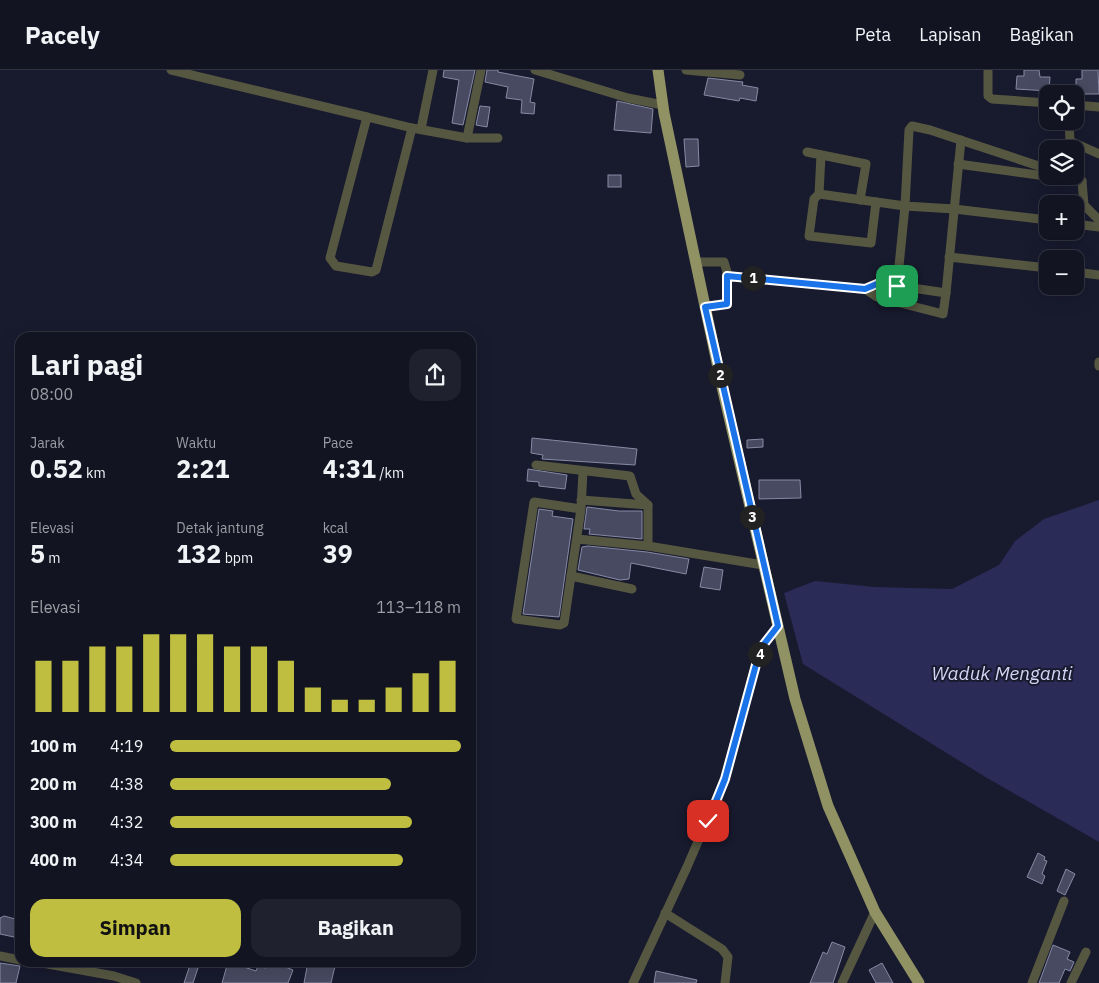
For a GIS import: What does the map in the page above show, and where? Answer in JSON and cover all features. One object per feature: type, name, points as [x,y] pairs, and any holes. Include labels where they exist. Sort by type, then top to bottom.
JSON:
[{"type":"main road","points":[[658,70],[663,105],[705,307],[795,698],[828,806],[875,912],[918,983]]},
{"type":"street","points":[[170,70],[417,129],[467,138],[498,138]]},
{"type":"street","points":[[367,117],[330,258],[336,266],[372,272],[376,270],[432,70]]},
{"type":"street","points":[[467,138],[481,70]]},
{"type":"street","points":[[535,70],[628,98],[663,105]]},
{"type":"street","points":[[686,70],[740,76]]},
{"type":"street","points":[[988,70],[988,96],[992,98],[1039,102]]},
{"type":"street","points":[[1084,106],[1099,107]]},
{"type":"street","points":[[897,286],[905,206],[909,130],[912,126],[930,130],[1039,166]]},
{"type":"street","points":[[1069,130],[1070,142],[1099,154]]},
{"type":"street","points":[[727,276],[865,289],[877,297],[943,314],[961,140]]},
{"type":"street","points":[[807,152],[866,164],[860,200]]},
{"type":"street","points":[[821,155],[819,194],[814,199],[809,236],[871,243],[876,202]]},
{"type":"street","points":[[958,164],[1039,175]]},
{"type":"street","points":[[1082,185],[1084,205],[1099,220]]},
{"type":"street","points":[[819,194],[905,206],[954,209],[1039,219]]},
{"type":"street","points":[[1084,225],[1099,227]]},
{"type":"street","points":[[949,257],[1039,267]]},
{"type":"street","points":[[696,262],[724,262],[727,276],[727,304],[705,307]]},
{"type":"street","points":[[1084,273],[1099,274]]},
{"type":"street","points":[[865,289],[879,283],[946,293]]},
{"type":"street","points":[[536,465],[630,476],[636,494],[648,505],[648,546]]},
{"type":"street","points":[[583,471],[581,504],[577,539],[562,625],[516,619],[534,502],[581,504],[648,505]]},
{"type":"street","points":[[577,539],[648,546],[763,564]]},
{"type":"street","points":[[571,576],[632,589]]},
{"type":"street","points":[[634,983],[725,779],[757,661],[764,644],[778,626]]},
{"type":"street","points":[[1032,983],[1064,900]]},
{"type":"street","points":[[842,983],[875,912]]},
{"type":"street","points":[[664,913],[722,949],[728,957],[725,983]]},
{"type":"street","points":[[1072,983],[1086,952]]},
{"type":"street","points":[[0,956],[15,959]]},
{"type":"street","points":[[64,967],[114,976],[136,983]]},
{"type":"water","name":"Waduk Menganti","points":[[1099,500],[1099,842],[987,778],[803,664],[784,593],[815,581],[875,587],[952,589],[999,565],[1015,541],[1044,519]]},
{"type":"building","points":[[444,70],[475,70],[463,125],[452,123],[459,80],[443,77]]},
{"type":"building","points":[[487,70],[498,70],[498,72],[534,79],[530,102],[535,103],[534,114],[521,113],[522,100],[506,98],[508,87],[485,82]]},
{"type":"building","points":[[1024,70],[1039,70],[1040,77],[1050,77],[1049,85],[1039,85],[1039,90],[1016,89],[1017,76],[1024,76]]},
{"type":"building","points":[[1082,70],[1098,70],[1099,94],[1084,94],[1084,85],[1076,85],[1076,79],[1082,79]]},
{"type":"building","points":[[708,78],[743,82],[742,85],[758,88],[756,101],[740,98],[739,101],[704,95]]},
{"type":"building","points":[[617,101],[653,109],[651,133],[614,130]]},
{"type":"building","points":[[480,106],[490,107],[487,127],[476,125]]},
{"type":"building","points":[[684,139],[698,139],[699,166],[686,167]]},
{"type":"building","points":[[608,175],[621,175],[621,187],[608,187]]},
{"type":"building","points":[[532,438],[637,449],[635,465],[542,459],[543,455],[531,453]]},
{"type":"building","points":[[763,439],[763,447],[747,448],[747,440]]},
{"type":"building","points":[[528,469],[567,475],[565,489],[539,486],[539,482],[527,481]]},
{"type":"building","points":[[759,480],[800,480],[801,498],[759,499]]},
{"type":"building","points":[[587,507],[619,511],[642,511],[642,539],[589,534],[590,529],[584,529]]},
{"type":"building","points":[[539,509],[553,511],[552,516],[573,519],[559,617],[523,614]]},
{"type":"building","points":[[582,547],[647,552],[689,559],[686,574],[631,563],[629,579],[620,580],[578,570]]},
{"type":"building","points":[[704,567],[723,570],[720,590],[700,587]]},
{"type":"building","points":[[1038,853],[1045,857],[1044,860],[1047,861],[1042,874],[1045,876],[1042,884],[1027,877]]},
{"type":"building","points":[[1066,869],[1075,874],[1065,895],[1057,891]]},
{"type":"building","points":[[4,916],[15,919],[14,937],[0,934],[0,918]]},
{"type":"building","points":[[832,942],[845,947],[833,983],[810,983],[823,952],[827,954]]},
{"type":"building","points":[[1053,945],[1070,952],[1067,959],[1074,962],[1070,971],[1065,969],[1059,983],[1039,983]]},
{"type":"building","points":[[0,963],[20,967],[16,983],[0,983]]},
{"type":"building","points":[[882,963],[893,983],[876,983],[869,970]]},
{"type":"building","points":[[189,967],[198,967],[193,983],[184,983]]},
{"type":"building","points":[[227,967],[244,967],[256,971],[258,967],[286,967],[293,970],[288,983],[222,983]]},
{"type":"building","points":[[307,967],[335,967],[331,983],[304,983]]},
{"type":"building","points":[[656,971],[697,980],[696,983],[654,983]]},
{"type":"route","points":[[708,821],[725,779],[757,661],[764,644],[778,626],[705,307],[727,304],[727,276],[865,289],[879,283],[897,286]]}]
